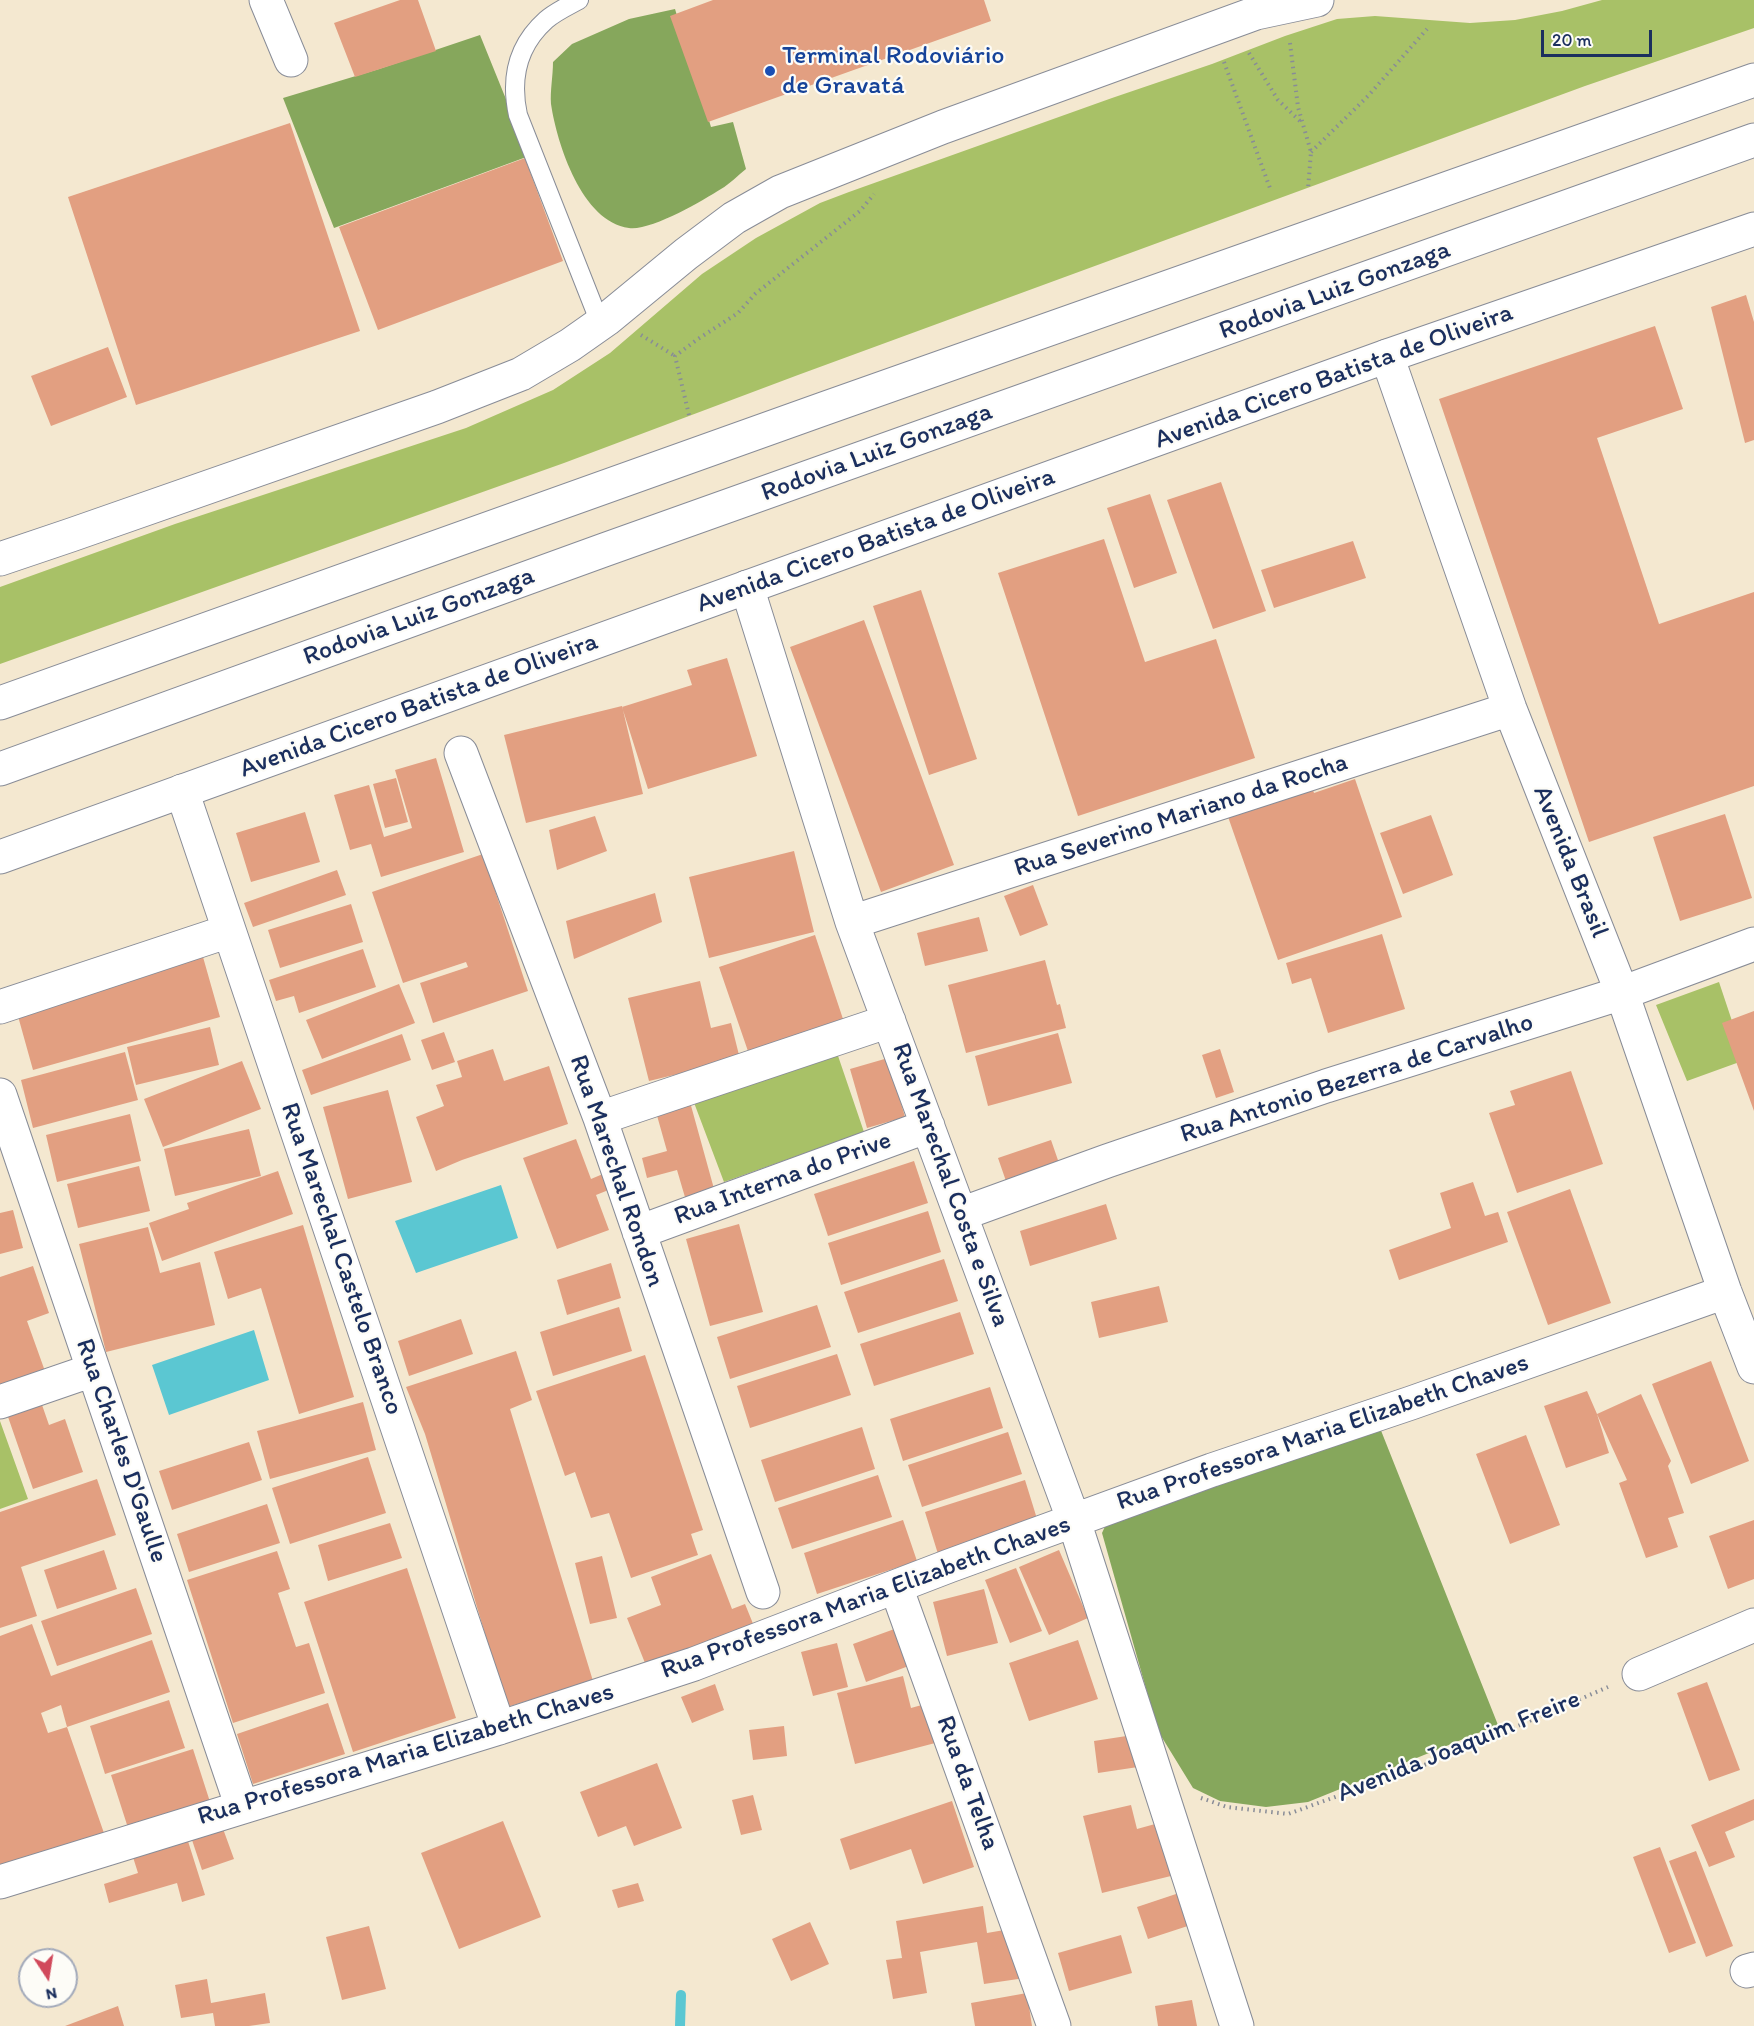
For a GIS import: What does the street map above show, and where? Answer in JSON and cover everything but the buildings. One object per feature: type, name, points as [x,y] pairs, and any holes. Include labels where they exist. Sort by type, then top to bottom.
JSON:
[{"type":"main road","points":[[266,0],[291,60]]},
{"type":"main road","points":[[0,559],[138,512],[521,374],[570,345],[600,323],[712,233],[780,192],[943,127],[1256,13],[1317,0]]},
{"type":"main road","points":[[0,703],[811,412],[1754,80]]},
{"type":"main road","name":"Rodovia Luiz Gonzaga","points":[[0,769],[604,550],[1754,140]]},
{"type":"main road","name":"Avenida Cicero Batista de Oliveira","points":[[0,858],[1388,356],[1754,229]]},
{"type":"main road","name":"Avenida Brasil","points":[[1388,356],[1510,709],[1622,993],[1725,1292],[1754,1367]]},
{"type":"main road","name":"Rua Marechal Costa e Silva","points":[[747,587],[852,922],[1074,1521],[1237,2026]]},
{"type":"main road","name":"Rua Severino Mariano da Rocha","points":[[852,922],[1510,709]]},
{"type":"main road","name":"Rua Marechal Rondon","points":[[461,753],[600,1118],[763,1592]]},
{"type":"main road","name":"Rua Marechal Castelo Branco","points":[[182,791],[499,1728]]},
{"type":"main road","points":[[0,1007],[229,931]]},
{"type":"main road","name":"Rua Antonio Bezerra de Carvalho","points":[[961,1214],[1326,1086],[1622,993],[1754,944]]},
{"type":"main road","points":[[600,1118],[889,1021]]},
{"type":"main road","name":"Rua Charles D'Gaulle","points":[[0,1095],[242,1807]]},
{"type":"main road","name":"Rua Interna do Prive","points":[[639,1232],[928,1126]]},
{"type":"main road","name":"Rua Professora Maria Elizabeth Chaves","points":[[0,1882],[499,1728],[694,1664],[949,1566],[1212,1470],[1725,1292]]},
{"type":"main road","points":[[0,1402],[93,1370]]},
{"type":"main road","name":"Rua da Telha","points":[[896,1587],[1054,2026]]},
{"type":"main road","points":[[1639,1674],[1754,1625]]},
{"type":"lane","points":[[579,0],[547,19],[526,43],[515,72],[513,94],[518,115],[600,323]]},
{"type":"path","points":[[1311,152],[1368,96],[1427,29]]},
{"type":"path","points":[[1289,36],[1298,107],[1311,152],[1308,189]]},
{"type":"path","points":[[1249,52],[1278,100],[1302,123]]},
{"type":"path","points":[[1223,60],[1271,191]]},
{"type":"path","points":[[675,356],[738,314],[756,294],[861,211],[874,193]]},
{"type":"path","points":[[635,332],[675,356],[689,416]]},
{"type":"path","name":"Avenida Joaquim Freire","points":[[1158,1782],[1227,1807],[1288,1814],[1446,1757],[1639,1674]]},
{"type":"green space","points":[[1602,0],[1754,0],[1754,28],[1585,86],[564,463],[0,664],[0,587],[175,524],[466,428],[553,390],[610,353],[702,274],[756,238],[820,203],[1337,19],[1375,16],[1470,23],[1515,20]]},
{"type":"green space","points":[[675,9],[711,127],[733,122],[746,169],[702,201],[650,225],[629,228],[612,223],[598,212],[585,197],[575,179],[554,121],[551,104],[553,62],[572,44],[629,19]]},
{"type":"green space","points":[[480,35],[529,156],[334,228],[283,98]]},
{"type":"green space","points":[[1719,982],[1745,1060],[1687,1081],[1656,1005]]},
{"type":"green space","points":[[836,1050],[864,1132],[724,1182],[693,1100]]},
{"type":"green space","points":[[0,1421],[28,1499],[0,1509]]},
{"type":"green space","points":[[1380,1428],[1498,1725],[1308,1802],[1266,1807],[1220,1801],[1193,1788],[1158,1731],[1102,1533],[1109,1518]]},
{"type":"water","points":[[501,1185],[518,1238],[416,1273],[395,1221]]},
{"type":"water","points":[[254,1330],[269,1380],[169,1415],[152,1365]]},
{"type":"waterway","points":[[680,2026],[681,1995]]},
{"type":"place","name":"Terminal Rodoviário de Gravatá","points":[[770,71]]}]
